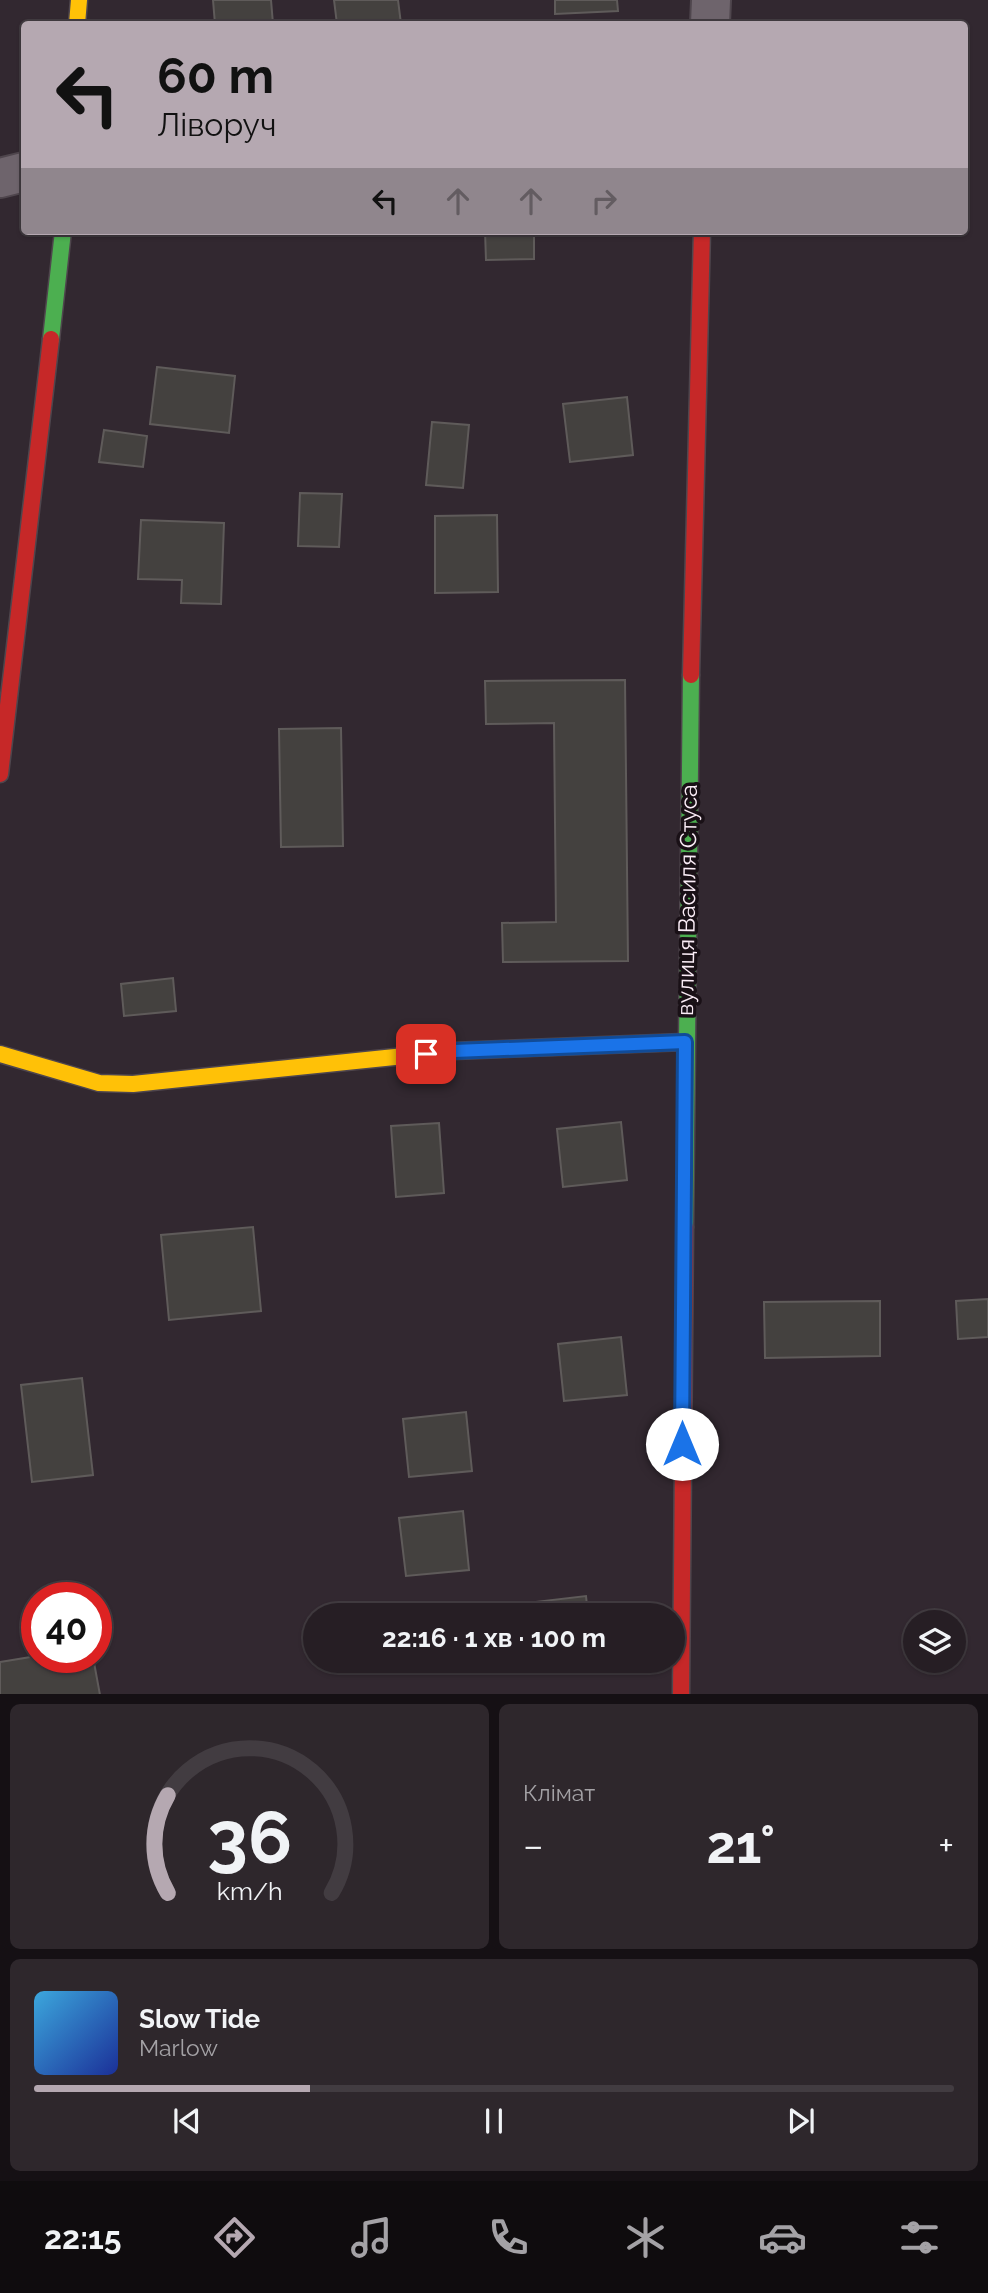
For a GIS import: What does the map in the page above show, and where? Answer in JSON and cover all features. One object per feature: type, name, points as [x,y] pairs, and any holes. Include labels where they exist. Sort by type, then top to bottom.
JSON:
[{"type":"street","points":[[78,21],[79,0]]},
{"type":"street","points":[[710,21],[711,0]]},
{"type":"street","points":[[0,178],[21,173]]},
{"type":"street","points":[[0,774],[63,235]]},
{"type":"street","name":"вулиця Василя Стуса","points":[[681,1694],[688,765],[702,235]]},
{"type":"street","points":[[0,1054],[99,1083],[133,1084],[454,1051],[685,1042]]},
{"type":"building","points":[[213,0],[271,0],[273,21],[215,21]]},
{"type":"building","points":[[334,0],[398,0],[401,21],[337,21]]},
{"type":"building","points":[[555,0],[617,0],[618,11],[555,14]]},
{"type":"building","points":[[485,235],[534,235],[534,259],[486,260]]},
{"type":"building","points":[[157,367],[235,376],[229,433],[150,424]]},
{"type":"building","points":[[627,397],[633,455],[570,462],[563,404]]},
{"type":"building","points":[[432,422],[469,425],[463,488],[426,485]]},
{"type":"building","points":[[104,430],[147,436],[143,467],[99,462]]},
{"type":"building","points":[[300,493],[342,494],[339,547],[298,546]]},
{"type":"building","points":[[497,515],[498,592],[435,593],[435,516]]},
{"type":"building","points":[[141,520],[224,523],[221,604],[181,603],[182,580],[138,579]]},
{"type":"building","points":[[625,680],[628,961],[503,962],[502,923],[556,922],[554,723],[486,724],[485,681]]},
{"type":"building","points":[[341,728],[343,846],[281,847],[279,729]]},
{"type":"building","points":[[173,978],[176,1011],[124,1016],[121,984]]},
{"type":"building","points":[[621,1122],[627,1180],[563,1187],[557,1129]]},
{"type":"building","points":[[439,1123],[444,1193],[396,1197],[391,1126]]},
{"type":"building","points":[[253,1227],[261,1311],[169,1320],[161,1235]]},
{"type":"building","points":[[988,1299],[988,1337],[958,1339],[956,1301]]},
{"type":"building","points":[[880,1301],[880,1356],[765,1358],[764,1302]]},
{"type":"building","points":[[621,1337],[627,1395],[564,1401],[558,1344]]},
{"type":"building","points":[[82,1378],[93,1475],[32,1482],[21,1385]]},
{"type":"building","points":[[466,1412],[472,1471],[409,1477],[403,1419]]},
{"type":"building","points":[[463,1511],[469,1570],[406,1576],[399,1518]]},
{"type":"building","points":[[586,1596],[587,1603],[526,1603]]},
{"type":"building","points":[[21,1659],[21,1673],[96,1673],[100,1694],[0,1694],[0,1662]]},
{"type":"traffic: fast","points":[[51,339],[63,235]]},
{"type":"traffic: fast","points":[[685,1227],[691,675]]},
{"type":"traffic: slow","points":[[77,21],[79,0]]},
{"type":"traffic: slow","points":[[0,1054],[99,1083],[133,1084],[453,1051]]},
{"type":"traffic: jam","points":[[691,675],[702,235]]},
{"type":"traffic: jam","points":[[0,774],[51,339]]},
{"type":"traffic: jam","points":[[453,1051],[685,1042]]},
{"type":"traffic: jam","points":[[681,1694],[685,1227]]},
{"type":"route","points":[[426,1054],[685,1042],[682,1444]]}]
